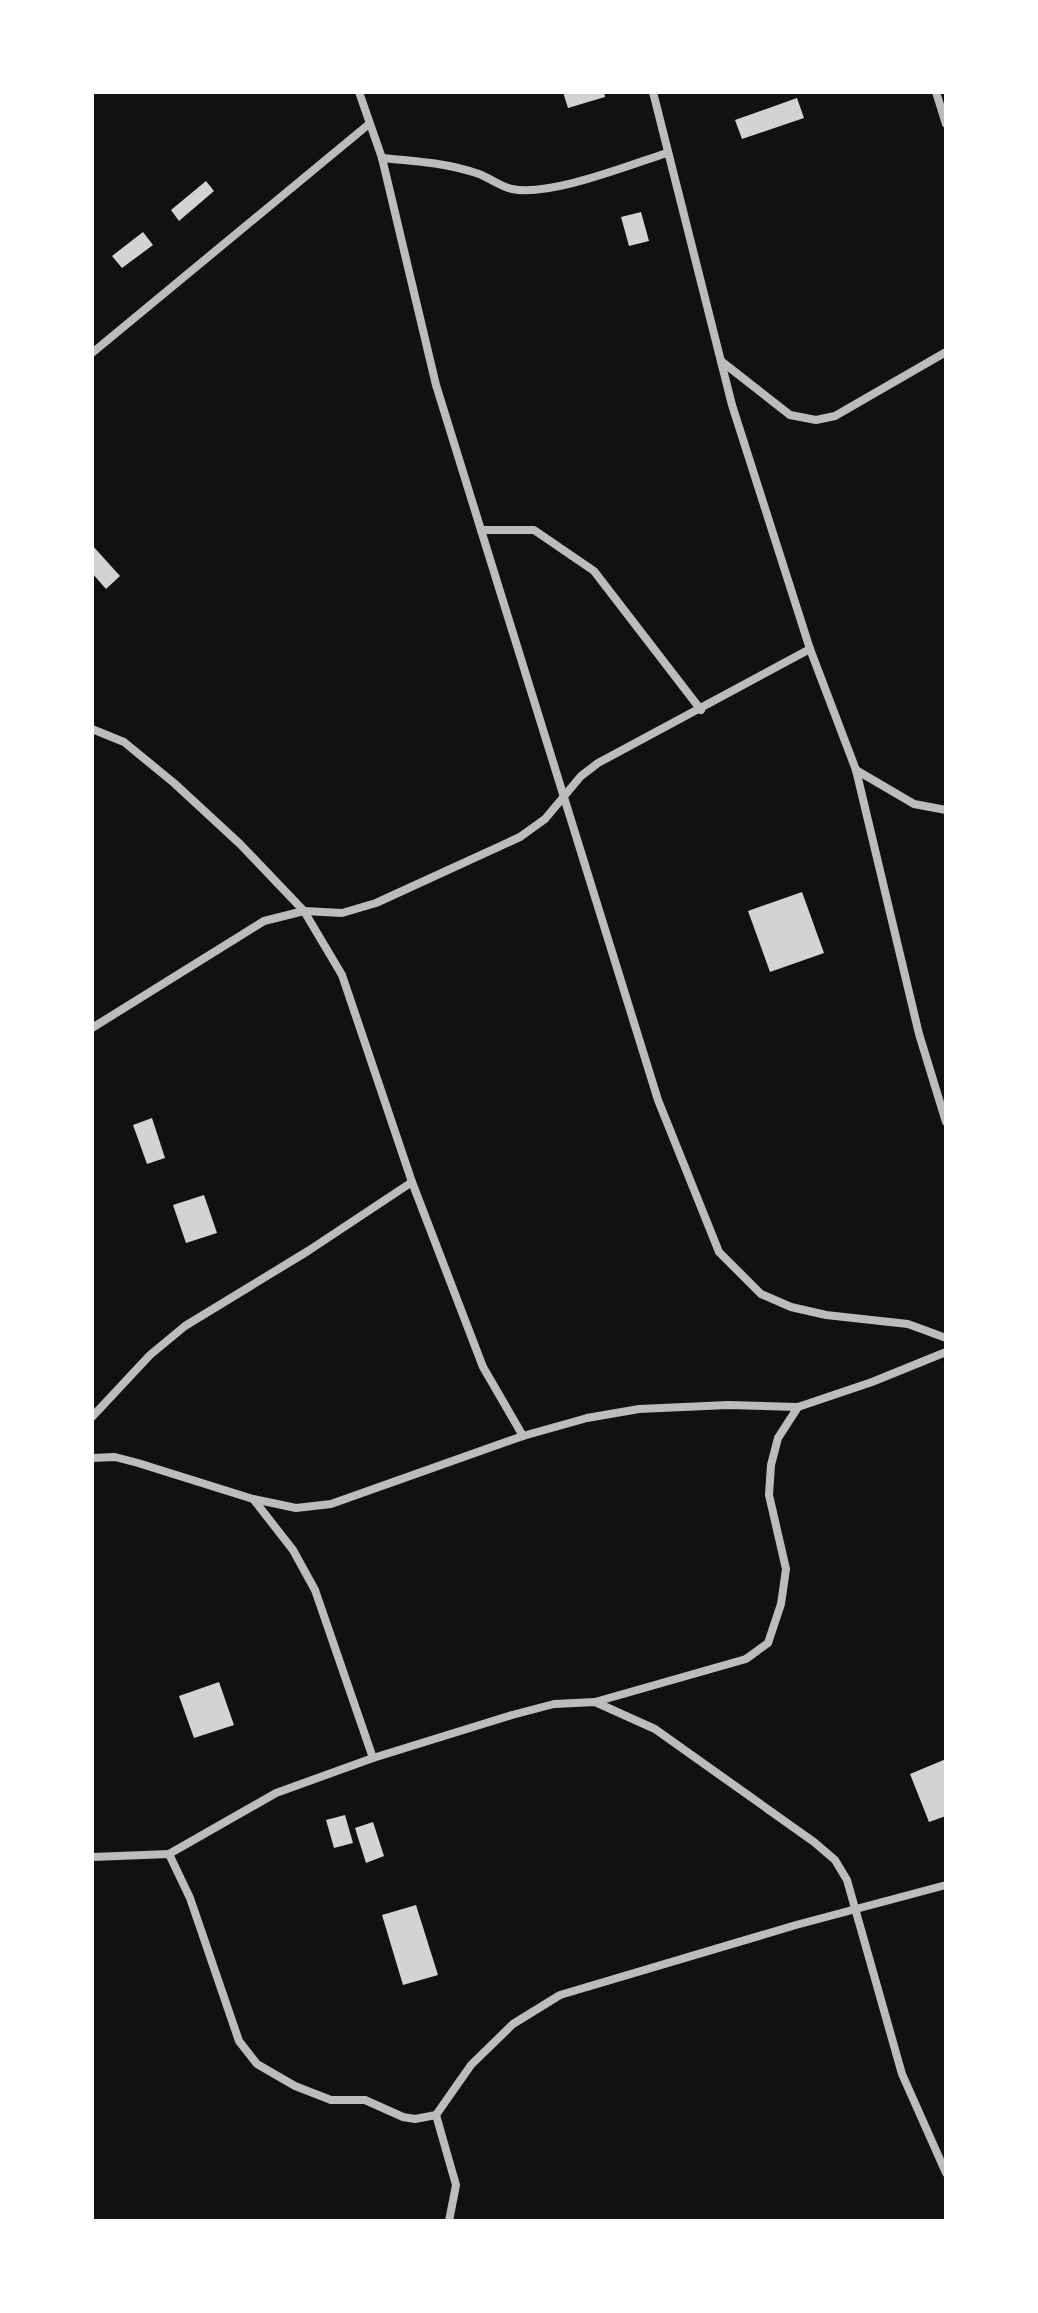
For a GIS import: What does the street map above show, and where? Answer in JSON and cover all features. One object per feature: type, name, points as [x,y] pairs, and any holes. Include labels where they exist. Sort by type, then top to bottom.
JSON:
[{"type":"street","points":[[359,92],[382,158],[436,385],[658,1100],[719,1252],[761,1294],[791,1307],[826,1315],[908,1324],[946,1338]]},
{"type":"street","points":[[653,92],[732,405],[810,649],[856,770],[919,1034],[946,1122]]},
{"type":"street","points":[[936,92],[946,124]]},
{"type":"street","points":[[92,353],[369,124]]},
{"type":"street","points":[[382,158],[441,163],[513,189],[540,189],[593,177],[667,153]]},
{"type":"street","points":[[721,361],[790,415],[816,420],[835,416],[943,353],[946,341]]},
{"type":"street","points":[[481,530],[534,530],[594,571],[701,710]]},
{"type":"street","points":[[92,1028],[264,921],[304,911],[342,913],[376,903],[520,837],[545,819],[581,776],[598,763],[810,649]]},
{"type":"street","points":[[92,729],[124,742],[174,783],[240,844],[304,911],[342,975],[412,1182],[483,1367],[523,1436]]},
{"type":"street","points":[[856,770],[914,804],[946,810]]},
{"type":"street","points":[[92,1417],[150,1355],[185,1326],[308,1251],[412,1182]]},
{"type":"street","points":[[92,1458],[115,1457],[253,1499],[296,1508],[331,1504],[523,1436],[587,1418],[639,1409],[728,1405],[798,1407],[946,1352]]},
{"type":"street","points":[[92,1857],[169,1854],[276,1793],[373,1758],[512,1715],[554,1704],[595,1702],[746,1659],[768,1643],[781,1604],[786,1569],[769,1495],[771,1465],[778,1438],[798,1407]]},
{"type":"street","points":[[253,1499],[293,1550],[315,1590],[373,1758]]},
{"type":"street","points":[[595,1702],[655,1729],[835,1860],[847,1880],[902,2074],[946,2173]]},
{"type":"street","points":[[169,1854],[190,1898],[239,2041],[257,2064],[295,2086],[331,2100],[365,2100],[415,2119],[436,2115],[471,2065],[513,2024],[560,1995],[946,1885]]},
{"type":"street","points":[[436,2115],[456,2185],[449,2221]]},
{"type":"building","points":[[563,92],[604,92],[605,97],[568,108]]},
{"type":"building","points":[[797,98],[804,118],[742,139],[735,120]]},
{"type":"building","points":[[206,181],[214,191],[179,221],[171,210]]},
{"type":"building","points":[[641,212],[649,241],[629,246],[621,217]]},
{"type":"building","points":[[143,232],[153,245],[122,268],[112,256]]},
{"type":"building","points":[[92,545],[120,576],[106,589],[92,573]]},
{"type":"building","points":[[802,892],[824,953],[770,972],[748,911]]},
{"type":"building","points":[[152,1118],[165,1158],[147,1164],[133,1125]]},
{"type":"building","points":[[204,1195],[217,1233],[186,1243],[173,1205]]},
{"type":"building","points":[[219,1682],[234,1725],[194,1738],[179,1696]]},
{"type":"building","points":[[946,1759],[946,1816],[929,1822],[910,1774]]},
{"type":"building","points":[[345,1815],[353,1843],[334,1848],[326,1820]]},
{"type":"building","points":[[373,1822],[384,1856],[366,1863],[355,1828]]},
{"type":"building","points":[[416,1905],[438,1975],[403,1985],[382,1915]]}]
